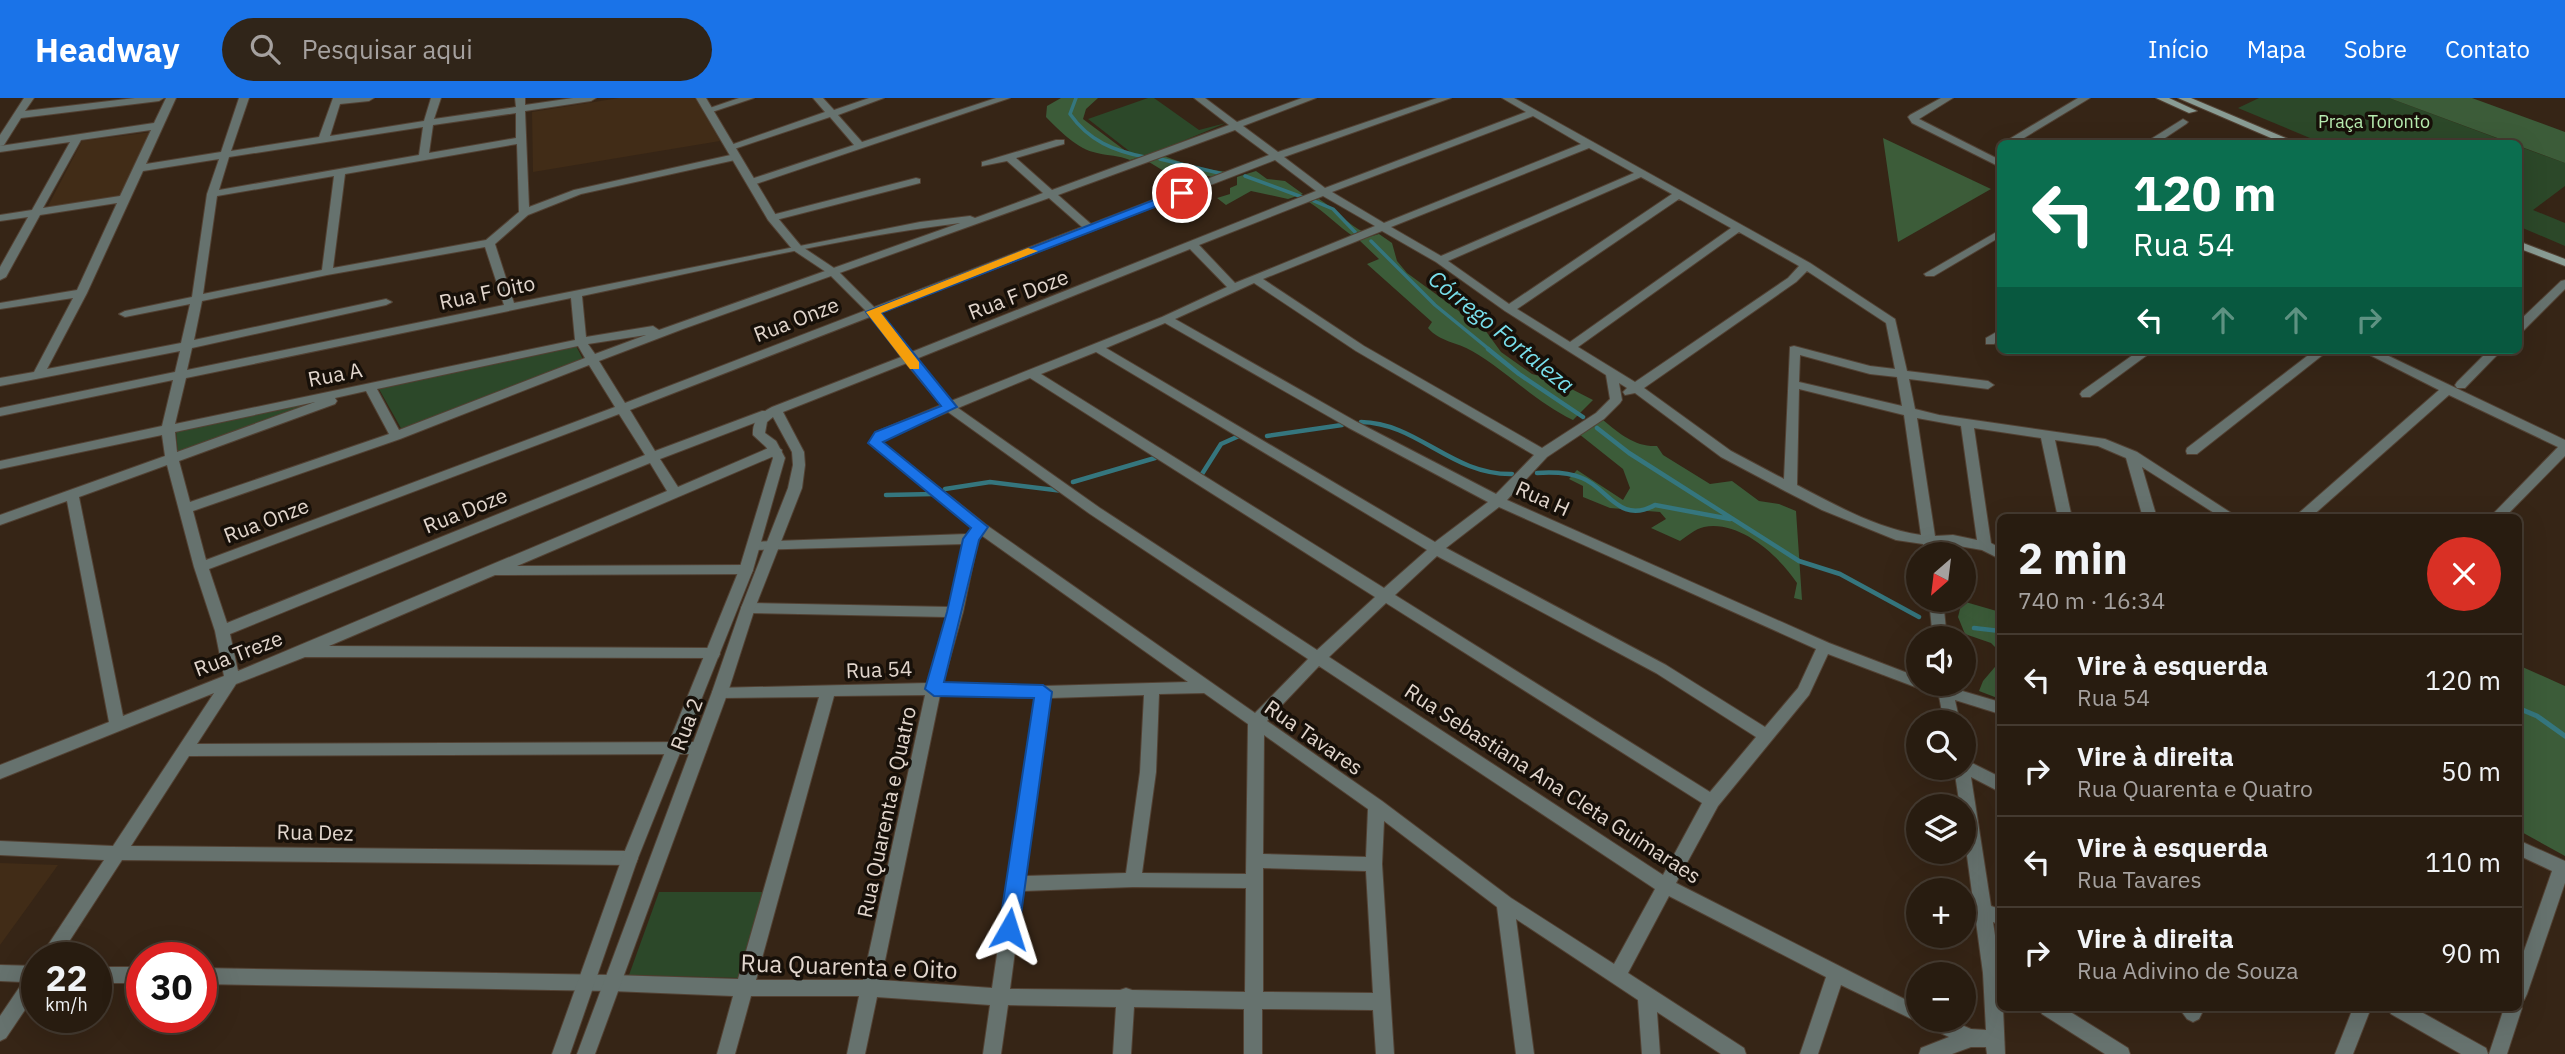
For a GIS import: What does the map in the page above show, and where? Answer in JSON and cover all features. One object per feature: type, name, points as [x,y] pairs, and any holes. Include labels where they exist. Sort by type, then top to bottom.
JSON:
[{"type":"main road","points":[[2161,98],[2262,140]]},
{"type":"main road","points":[[2183,98],[2285,140]]},
{"type":"main road","points":[[2522,236],[2565,253]]},
{"type":"main road","points":[[2522,246],[2565,263]]},
{"type":"street","points":[[0,143],[29,98]]},
{"type":"street","points":[[18,115],[159,98]]},
{"type":"street","points":[[38,375],[81,293],[171,98]]},
{"type":"street","points":[[59,942],[232,678],[222,631],[201,567],[172,460],[168,429],[197,299],[212,194],[223,154],[244,98]]},
{"type":"street","points":[[323,140],[337,100],[369,98]]},
{"type":"street","points":[[424,156],[428,124],[436,98]]},
{"type":"street","points":[[140,168],[428,124],[519,104],[591,98]]},
{"type":"street","name":"Rua Sebastiana Ana Cleta Guimaraes","points":[[701,98],[772,218],[797,248],[832,272],[873,312],[950,407],[1095,511],[1667,887],[1906,1009]]},
{"type":"street","points":[[709,110],[749,98]]},
{"type":"street","points":[[818,98],[860,146]]},
{"type":"street","points":[[125,313],[327,272],[489,243],[523,214],[578,192],[733,152],[831,113],[879,98]]},
{"type":"street","points":[[752,182],[1005,98]]},
{"type":"street","points":[[1199,98],[1324,192],[1440,260],[1508,309],[1636,388],[1726,454],[1826,507],[1914,542]]},
{"type":"street","points":[[185,509],[396,436],[679,326],[983,219],[1234,124],[1311,98]]},
{"type":"street","name":"Rua Onze","points":[[201,567],[623,408],[1274,157],[1446,98]]},
{"type":"street","points":[[1507,98],[1807,265],[1891,321],[1899,373],[1910,413],[1929,542]]},
{"type":"street","points":[[1948,98],[1913,117],[1918,124],[1997,162]]},
{"type":"street","points":[[2013,140],[2085,98]]},
{"type":"street","points":[[519,104],[523,214]]},
{"type":"street","points":[[1324,192],[1533,113]]},
{"type":"street","points":[[2154,140],[2183,122]]},
{"type":"street","points":[[0,149],[157,127]]},
{"type":"street","points":[[0,277],[77,138]]},
{"type":"street","points":[[212,194],[521,139]]},
{"type":"street","points":[[986,164],[1060,142]]},
{"type":"street","points":[[950,407],[1166,319],[1233,287],[1589,144]]},
{"type":"street","points":[[1984,156],[1997,149]]},
{"type":"street","points":[[1010,158],[1090,229]]},
{"type":"street","points":[[327,272],[340,171]]},
{"type":"street","points":[[1440,260],[1642,173]]},
{"type":"street","points":[[772,218],[916,181]]},
{"type":"street","name":"Rua F Doze","points":[[726,431],[1324,192]]},
{"type":"street","points":[[1508,309],[1679,194]]},
{"type":"street","points":[[0,218],[124,199]]},
{"type":"street","name":"Rua F Oito","points":[[0,412],[797,248],[930,223],[983,219]]},
{"type":"street","points":[[1569,348],[1739,227]]},
{"type":"street","points":[[1930,274],[1997,235]]},
{"type":"street","points":[[489,243],[510,307]]},
{"type":"street","points":[[1194,246],[1233,287]]},
{"type":"street","points":[[1253,1054],[1256,722],[1317,659],[1436,549],[1498,501],[1540,457],[1600,416],[1616,400],[1792,280],[1807,265]]},
{"type":"street","points":[[1255,278],[1290,303],[1540,457]]},
{"type":"street","points":[[2522,325],[2565,284]]},
{"type":"street","points":[[0,306],[81,293]]},
{"type":"street","points":[[576,293],[581,342],[675,493]]},
{"type":"street","points":[[0,382],[185,346],[386,302]]},
{"type":"street","name":"Rua H","points":[[1166,319],[1353,425],[1498,501],[1824,647],[1906,679]]},
{"type":"street","name":"Rua A","points":[[0,465],[581,342],[679,326]]},
{"type":"street","points":[[1096,347],[1436,549],[1661,669],[1766,736]]},
{"type":"street","points":[[1790,488],[1794,350],[1829,361],[1989,385]]},
{"type":"street","points":[[2087,394],[2142,354]]},
{"type":"street","points":[[2192,451],[2318,354]]},
{"type":"street","points":[[2376,354],[2565,434]]},
{"type":"street","points":[[2394,354],[2565,446],[2500,514]]},
{"type":"street","points":[[2305,514],[2491,354]]},
{"type":"street","points":[[1032,374],[1712,801]]},
{"type":"street","points":[[1612,375],[1616,400]]},
{"type":"street","points":[[1793,384],[1888,405],[1910,413],[2100,442],[2132,455],[2226,514]]},
{"type":"street","points":[[370,387],[396,436]]},
{"type":"street","points":[[1,520],[324,405],[348,392]]},
{"type":"street","name":"Rua Tavares","points":[[950,407],[880,435],[875,443],[976,533],[1207,687],[1376,806],[1505,903],[1737,1054]]},
{"type":"street","name":"Rua 2","points":[[561,1054],[589,982],[630,858],[755,545],[776,477],[779,458],[759,428],[771,412],[798,452],[795,488],[748,608],[720,692],[586,1054]]},
{"type":"street","points":[[1967,423],[1985,546]]},
{"type":"street","points":[[726,431],[770,444]]},
{"type":"street","name":"Rua Doze","points":[[222,631],[654,456],[726,431]]},
{"type":"street","points":[[2047,434],[2064,514]]},
{"type":"street","name":"Rua Treze","points":[[0,772],[301,652],[675,493],[770,444]]},
{"type":"street","points":[[2132,455],[2149,514]]},
{"type":"street","points":[[72,495],[117,724]]},
{"type":"street","points":[[755,545],[976,533]]},
{"type":"street","name":"Rua Quarenta e Quatro","points":[[856,1054],[934,689],[976,533]]},
{"type":"street","points":[[1976,544],[1997,552]]},
{"type":"street","name":"Rua Treze","points":[[491,571],[746,570]]},
{"type":"street","points":[[748,608],[956,612]]},
{"type":"street","points":[[1617,975],[1712,801],[1804,691],[1824,647]]},
{"type":"street","points":[[301,652],[713,654]]},
{"type":"street","name":"Rua 54","points":[[720,692],[934,689],[1043,692],[1207,687]]},
{"type":"street","points":[[1133,880],[1148,772],[1152,690]]},
{"type":"street","points":[[726,1054],[828,692]]},
{"type":"street","points":[[992,1054],[1043,692]]},
{"type":"street","name":"Rua H","points":[[1965,696],[1997,707]]},
{"type":"street","points":[[185,750],[699,748]]},
{"type":"street","points":[[1976,773],[1997,783]]},
{"type":"street","points":[[1956,1032],[1996,1046],[1996,976],[1992,914],[1966,780]]},
{"type":"street","points":[[1376,806],[1374,864],[1379,1002],[1384,1054]]},
{"type":"street","name":"Rua Dez","points":[[0,848],[118,853],[630,858]]},
{"type":"street","points":[[2522,849],[2563,868],[2522,982]]},
{"type":"street","points":[[1256,861],[1374,864]]},
{"type":"street","points":[[1014,884],[1133,880],[1255,881]]},
{"type":"street","points":[[1505,903],[1525,1054]]},
{"type":"street","points":[[1809,1054],[1836,972]]},
{"type":"street","points":[[0,973],[21,974]]},
{"type":"street","name":"Rua Quarenta e Oito","points":[[217,976],[612,982],[744,988],[871,988],[1002,996],[1379,1002]]},
{"type":"street","points":[[1122,1054],[1126,996]]},
{"type":"street","points":[[1647,997],[1651,1054]]},
{"type":"street","points":[[0,1032],[21,1000]]},
{"type":"street","points":[[2053,1011],[2121,1054]]},
{"type":"street","points":[[2344,1054],[2361,1011]]},
{"type":"street","points":[[2402,1011],[2479,1054]]},
{"type":"street","points":[[2498,1054],[2512,1011]]},
{"type":"street","points":[[1928,1054],[1970,1038]]},
{"type":"shaded area","points":[[619,98],[695,98],[720,141],[533,172],[532,112]]},
{"type":"shaded area","points":[[152,132],[122,197],[47,208],[82,141]]},
{"type":"shaded area","points":[[0,863],[58,865],[0,945]]},
{"type":"green space","points":[[1061,98],[1098,98],[1086,109],[1083,119],[1127,152],[1143,156],[1130,160],[1090,151],[1076,144],[1046,117],[1047,106]]},
{"type":"green space","points":[[1154,98],[1199,130],[1226,123],[1147,156],[1133,154],[1088,119]]},
{"type":"green space","name":"Praça Toronto","points":[[2259,98],[2389,98],[2502,140],[2315,140],[2238,108]]},
{"type":"green space","points":[[2389,98],[2472,98],[2565,132],[2565,163],[2522,147],[2522,140],[2503,140]]},
{"type":"green space","points":[[1883,138],[1991,189],[1898,242]]},
{"type":"green space","points":[[2522,147],[2565,163],[2565,186],[2533,210],[2565,223],[2565,246],[2522,228]]},
{"type":"green space","points":[[1164,156],[1197,168],[1228,172],[1215,178],[1176,169],[1167,173],[1149,162]]},
{"type":"green space","points":[[1256,171],[1267,179],[1285,181],[1303,194],[1288,199],[1251,191],[1226,205],[1217,198],[1230,194],[1230,188],[1237,185],[1237,177]]},
{"type":"green space","points":[[1319,199],[1364,232],[1354,237],[1309,202]]},
{"type":"green space","points":[[1379,234],[1392,243],[1397,261],[1407,273],[1485,330],[1501,352],[1532,374],[1554,380],[1593,400],[1573,420],[1546,404],[1485,359],[1433,333],[1428,328],[1432,322],[1367,264],[1379,259],[1359,240]]},
{"type":"green space","points":[[576,346],[584,361],[402,430],[379,389]]},
{"type":"green space","points":[[330,399],[178,454],[176,430]]},
{"type":"green space","points":[[1603,420],[1635,442],[1657,446],[1663,455],[1710,484],[1732,481],[1759,501],[1779,504],[1796,511],[1802,600],[1794,598],[1797,583],[1780,562],[1757,542],[1744,535],[1718,526],[1704,527],[1680,541],[1651,528],[1666,519],[1660,512],[1610,508],[1583,497],[1583,486],[1569,479],[1577,470],[1623,500],[1630,488],[1623,469],[1579,434]]},
{"type":"green space","points":[[1976,605],[1997,611],[1997,649],[1991,643],[1976,638],[1976,626],[1962,626],[1959,612],[1976,612]]},
{"type":"green space","points":[[1997,665],[1997,698],[1979,691],[1983,681]]},
{"type":"green space","points":[[2522,667],[2565,686],[2565,856],[2522,832]]},
{"type":"green space","points":[[659,892],[764,892],[739,978],[629,975]]},
{"type":"waterway","name":"Córrego Fortaleza","points":[[1076,98],[1070,114],[1085,131],[1113,148],[1145,157]]},
{"type":"waterway","name":"Córrego Fortaleza","points":[[1160,159],[1223,174]]},
{"type":"waterway","name":"Córrego Fortaleza","points":[[1245,176],[1302,197]]},
{"type":"waterway","name":"Córrego Fortaleza","points":[[1314,201],[1333,209],[1355,232]]},
{"type":"waterway","name":"Córrego Fortaleza","points":[[1371,241],[1435,305],[1490,350]]},
{"type":"waterway","name":"Córrego Fortaleza","points":[[1488,349],[1519,374],[1583,417]]},
{"type":"waterway","name":"Córrego Fortaleza","points":[[1361,422],[1400,431],[1471,466],[1490,472],[1512,474]]},
{"type":"waterway","name":"Córrego Fortaleza","points":[[1267,436],[1342,425]]},
{"type":"waterway","name":"Córrego Fortaleza","points":[[1597,428],[1629,453],[1799,561],[1840,574],[1919,617]]},
{"type":"waterway","name":"Córrego Fortaleza","points":[[1202,474],[1221,444],[1239,436]]},
{"type":"waterway","name":"Córrego Fortaleza","points":[[1073,482],[1155,458]]},
{"type":"waterway","name":"Córrego Fortaleza","points":[[1537,473],[1560,473],[1582,478],[1615,503],[1632,511],[1655,505],[1730,519]]},
{"type":"waterway","name":"Córrego Fortaleza","points":[[945,489],[990,482],[1063,491]]},
{"type":"waterway","points":[[886,495],[934,494]]},
{"type":"waterway","name":"Córrego Fortaleza","points":[[1976,628],[1997,631]]},
{"type":"waterway","name":"Córrego Fortaleza","points":[[2522,710],[2537,716],[2565,736]]},
{"type":"slow traffic","points":[[914,366],[873,312],[1032,251]]},
{"type":"route","points":[[1009,929],[1043,692],[934,689],[956,612],[971,539],[980,527],[886,455],[875,443],[880,435],[950,407],[873,312],[1182,193]]}]
